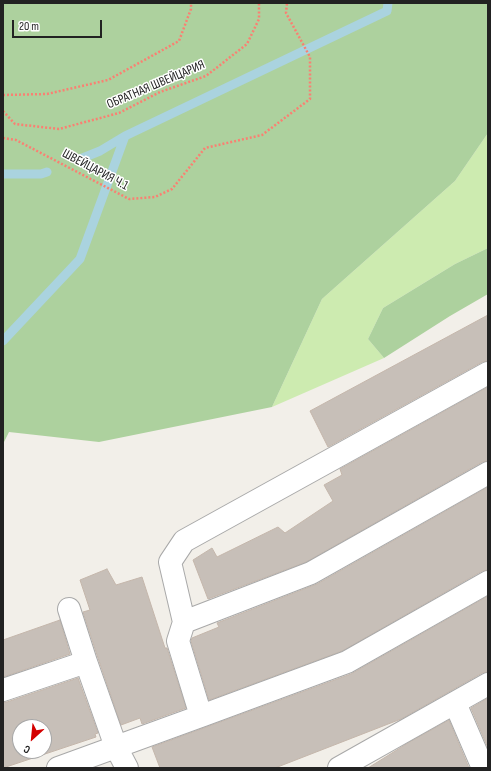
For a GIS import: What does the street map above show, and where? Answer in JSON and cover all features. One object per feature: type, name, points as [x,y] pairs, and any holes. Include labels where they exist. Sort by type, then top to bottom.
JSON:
[{"type":"lane","points":[[201,716],[178,641],[184,622],[170,562],[184,541],[488,373]]},
{"type":"lane","points":[[184,622],[311,572],[488,474]]},
{"type":"lane","points":[[58,768],[347,662],[488,582]]},
{"type":"lane","points":[[69,609],[116,747],[127,768]]},
{"type":"lane","points":[[3,690],[86,662]]},
{"type":"lane","points":[[339,768],[488,684]]},
{"type":"lane","points":[[455,703],[483,768]]},
{"type":"path","points":[[3,95],[47,94],[108,80],[178,41],[191,9],[191,3]]},
{"type":"path","name":"ОБРАТНАЯ ШВЕЙЦАРИЯ","points":[[3,111],[15,124],[59,129],[119,114],[160,92],[206,76],[218,67],[247,44],[259,19],[259,3]]},
{"type":"path","name":"ШВЕЙЦАРИЯ Ч.1","points":[[3,138],[16,140],[129,199],[155,197],[172,189],[205,148],[262,136],[310,99],[310,57],[286,13],[287,3]]},
{"type":"green space","points":[[3,3],[488,3],[488,133],[455,181],[322,299],[272,407],[99,442],[9,432],[3,444]]},
{"type":"green space","points":[[488,133],[488,248],[455,264],[383,308],[368,339],[384,358],[272,407],[322,299],[455,181]]},
{"type":"green space","points":[[488,248],[488,294],[384,358],[368,339],[383,308],[455,264]]},
{"type":"building","points":[[488,315],[488,361],[482,362],[328,447],[310,411]]},
{"type":"building","points":[[488,387],[488,461],[482,462],[306,562],[208,599],[193,560],[212,548],[217,557],[278,527],[285,533],[333,501],[324,485],[342,475],[340,469]]},
{"type":"building","points":[[488,487],[488,570],[482,571],[342,651],[209,700],[191,641],[192,638],[219,627],[217,623],[317,584]]},
{"type":"building","points":[[107,569],[116,585],[142,577],[186,708],[142,724],[140,718],[121,725],[83,612],[90,610],[80,580]]},
{"type":"building","points":[[488,596],[488,672],[482,673],[401,719],[275,768],[160,768],[152,747],[351,674]]},
{"type":"building","points":[[60,620],[70,654],[3,677],[3,640]]},
{"type":"building","points":[[78,678],[98,733],[95,734],[96,737],[52,752],[52,719],[12,719],[12,759],[30,759],[3,768],[3,702],[7,702]]},
{"type":"building","points":[[488,698],[488,748],[471,708]]},
{"type":"building","points":[[449,720],[469,768],[368,768],[408,743]]},
{"type":"waterway","points":[[3,341],[80,259],[125,136],[387,11],[388,3]]},
{"type":"waterway","points":[[80,159],[100,151],[125,136]]},
{"type":"waterway","points":[[3,174],[41,174],[47,172]]}]
